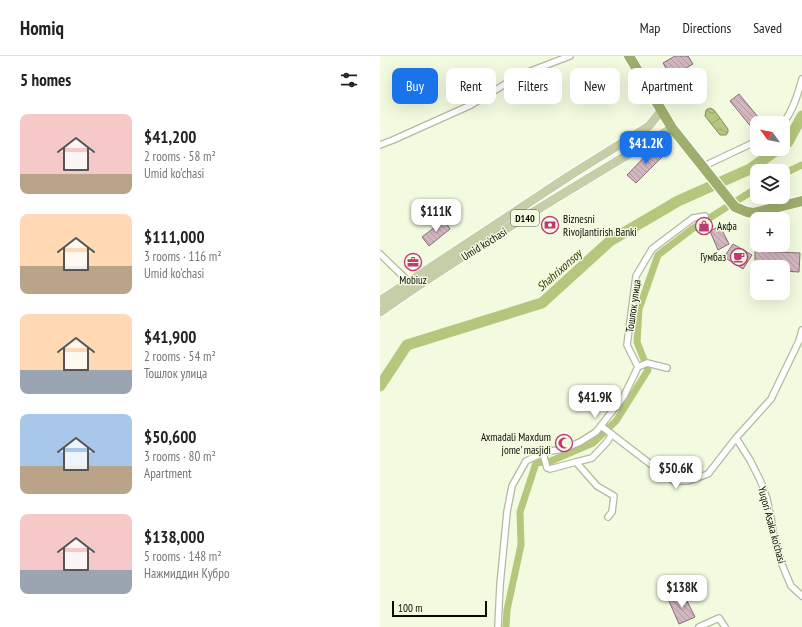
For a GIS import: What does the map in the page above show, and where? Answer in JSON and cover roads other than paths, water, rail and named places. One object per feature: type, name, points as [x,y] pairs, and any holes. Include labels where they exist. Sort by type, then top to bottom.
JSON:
[{"type":"highway","points":[[629,56],[672,128],[736,207],[747,212],[753,212],[802,201]]},
{"type":"main road","name":"Umid ko'chasi","points":[[380,301],[408,281],[569,176],[649,126],[661,111]]},
{"type":"main road","name":"Umid ko'chasi","points":[[380,312],[414,288],[672,128]]},
{"type":"street","points":[[380,144],[393,140],[471,105],[520,75],[570,56]]},
{"type":"street","points":[[788,116],[802,79]]},
{"type":"street","points":[[704,166],[750,144]]},
{"type":"street","name":"Тошлок улица","points":[[643,365],[628,345],[636,276],[652,249],[693,218],[705,216]]},
{"type":"street","points":[[380,254],[408,281]]},
{"type":"street","points":[[601,426],[674,481],[688,480],[708,474],[736,438],[771,399],[799,342],[802,330]]},
{"type":"street","points":[[498,627],[500,585],[512,486],[526,461],[543,453],[563,449],[580,442],[596,432],[624,396],[643,365],[667,368]]},
{"type":"street","points":[[543,453],[547,468],[550,469],[592,458],[607,442],[612,434]]},
{"type":"street","name":"Yuqori Asaka ko'chasi","points":[[736,438],[750,460],[761,482],[781,562],[791,586],[802,596]]},
{"type":"street","points":[[576,462],[597,486],[614,496],[612,512],[608,517]]},
{"type":"street","points":[[699,627],[719,618],[725,627]]},
{"type":"water","points":[[710,108],[714,110],[728,129],[726,135],[720,135],[705,116],[706,110]]},
{"type":"waterway","name":"Shahrixonsoy","points":[[790,138],[802,116]]},
{"type":"waterway","name":"Shahrixonsoy","points":[[380,386],[407,345],[542,303],[610,241],[678,201],[750,169],[768,156]]},
{"type":"waterway","points":[[790,171],[802,165]]},
{"type":"waterway","points":[[506,627],[507,610],[521,545],[520,512],[536,463],[551,461],[593,443],[616,421],[648,370],[637,342],[639,309],[658,255],[692,229],[750,192]]},
{"type":"place","name":"Biznesni Rivojlantirish Banki","points":[[550,225]]},
{"type":"place","name":"Акфа","points":[[704,226]]},
{"type":"place","name":"Гумбаз","points":[[739,257]]},
{"type":"place","name":"Mobiuz","points":[[413,262]]},
{"type":"place","name":"Axmadali Maxdum jome' masjidi","points":[[564,443]]}]
